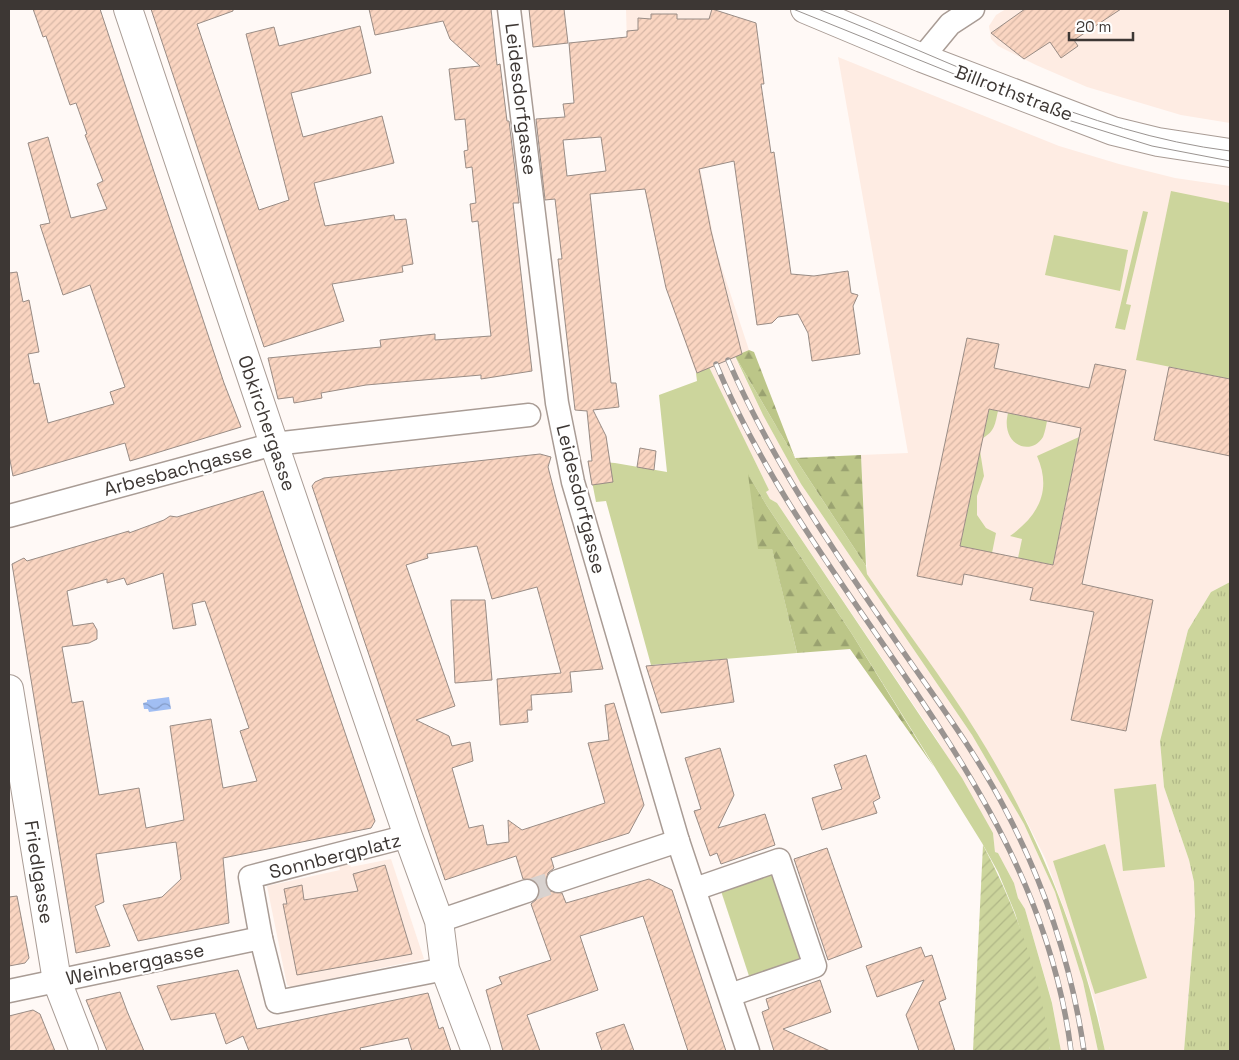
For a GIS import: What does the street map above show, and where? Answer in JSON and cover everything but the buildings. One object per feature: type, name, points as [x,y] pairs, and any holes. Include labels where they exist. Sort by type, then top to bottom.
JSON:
[{"type":"street","name":"Obkirchergasse","points":[[128,9],[408,836]]},
{"type":"street","name":"Leidesdorfgasse","points":[[510,9],[561,430],[572,482],[678,841],[748,1051]]},
{"type":"street","name":"Billrothstraße","points":[[805,9],[922,58],[1113,131],[1158,142],[1230,153]]},
{"type":"street","points":[[922,58],[950,24],[973,9]]},
{"type":"street","name":"Arbesbachgasse","points":[[9,516],[274,444],[529,415]]},
{"type":"street","name":"Friedlgasse","points":[[9,689],[57,981],[84,1051]]},
{"type":"street","name":"Sonnbergplatz","points":[[408,836],[439,920],[445,968],[277,1002],[261,938],[250,878],[408,836]]},
{"type":"street","points":[[558,881],[678,841]]},
{"type":"street","points":[[695,889],[779,860],[815,966],[730,996]]},
{"type":"street","points":[[439,920],[527,891]]},
{"type":"street","name":"Weinberggasse","points":[[9,991],[261,938]]},
{"type":"street","points":[[445,968],[476,1051]]},
{"type":"shaded area","points":[[626,9],[712,9],[701,48],[697,151],[716,250],[749,350],[735,357],[763,415],[801,484],[972,735],[1024,824],[1055,892],[1083,982],[1098,1051],[1061,1051],[1052,1002],[1025,909],[1018,898],[1014,883],[998,853],[995,852],[993,833],[936,738],[777,503],[770,499],[766,492],[769,490],[709,368],[696,373],[672,305],[650,216],[627,44]]},
{"type":"shaded area","points":[[1006,9],[1230,9],[1230,123],[1181,115],[1087,87],[998,46],[991,39],[989,26],[996,15]]},
{"type":"shaded area","points":[[838,57],[1059,146],[1175,178],[1230,186],[1230,582],[1211,592],[1188,630],[1160,741],[1164,787],[1189,860],[1194,882],[1195,916],[1184,1051],[1105,1051],[1096,1005],[1045,858],[976,731],[867,574],[861,455],[908,453]]},
{"type":"shaded area","points":[[391,859],[424,959],[291,987],[287,985],[267,886],[340,870],[339,865],[349,862],[351,867]]},
{"type":"green space","points":[[1171,191],[1230,203],[1230,379],[1136,360]]},
{"type":"green space","points":[[1143,211],[1148,212],[1126,304],[1131,305],[1125,330],[1115,328]]},
{"type":"green space","points":[[1054,235],[1128,250],[1120,291],[1045,275]]},
{"type":"green space","points":[[749,350],[754,352],[795,458],[735,356]]},
{"type":"green space","points":[[735,356],[795,458],[866,566],[867,574],[937,672],[999,770],[1038,847],[1055,886],[1083,967],[1105,1051],[1098,1051],[1083,982],[1055,892],[1024,824],[972,735],[801,484],[763,415]]},
{"type":"green space","points":[[709,367],[769,490],[766,492],[770,499],[777,503],[962,778],[993,833],[995,852],[998,853],[1014,883],[1018,898],[1025,909],[1052,1003],[1061,1051],[1050,1051],[1033,970],[1015,913],[998,872],[982,843],[852,634],[749,476],[759,549],[772,548],[797,653],[651,665],[606,501],[596,502],[588,461],[615,463],[667,472],[659,395],[697,381],[696,373]]},
{"type":"green space","points":[[989,409],[998,411],[992,430],[983,438]]},
{"type":"green space","points":[[1008,413],[1047,421],[1043,437],[1038,443],[1025,447],[1012,440],[1008,433]]},
{"type":"green space","points":[[1079,437],[1053,565],[1018,558],[1022,539],[1010,536],[1029,519],[1040,501],[1043,491],[1041,468],[1037,456]]},
{"type":"green space","points":[[980,451],[984,476],[977,496],[977,515],[986,528],[996,533],[992,553],[960,546]]},
{"type":"green space","points":[[861,455],[866,566],[795,458]]},
{"type":"green space","points":[[748,474],[767,506],[852,634],[934,767],[850,649],[797,653],[772,549],[758,549]]},
{"type":"green space","points":[[1230,582],[1230,1051],[1184,1051],[1195,916],[1194,882],[1189,860],[1164,787],[1160,741],[1188,630],[1211,592]]},
{"type":"green space","points":[[1156,784],[1165,867],[1123,871],[1114,789]]},
{"type":"green space","points":[[1105,844],[1147,978],[1095,994],[1053,861]]},
{"type":"green space","points":[[983,845],[1007,894],[1026,945],[1041,998],[1050,1051],[973,1051]]},
{"type":"green space","points":[[771,871],[803,960],[750,979],[720,888]]},
{"type":"water","points":[[169,697],[171,709],[149,712],[148,709],[144,709],[143,703],[147,702],[147,700]]},
{"type":"tunnel","points":[[527,891],[558,881]]},
{"type":"tram line","points":[[793,9],[1068,120],[1152,146],[1230,161]]},
{"type":"tram line","points":[[818,9],[1020,93],[1072,112],[1123,129],[1176,142],[1230,151]]},
{"type":"railway","points":[[728,360],[765,436],[808,509],[854,580],[943,708],[994,788],[1005,809],[1033,867],[1055,927],[1072,988],[1084,1051]]},
{"type":"railway","points":[[716,364],[759,452],[809,535],[919,696],[970,778],[1015,863],[1050,953],[1071,1051]]}]
